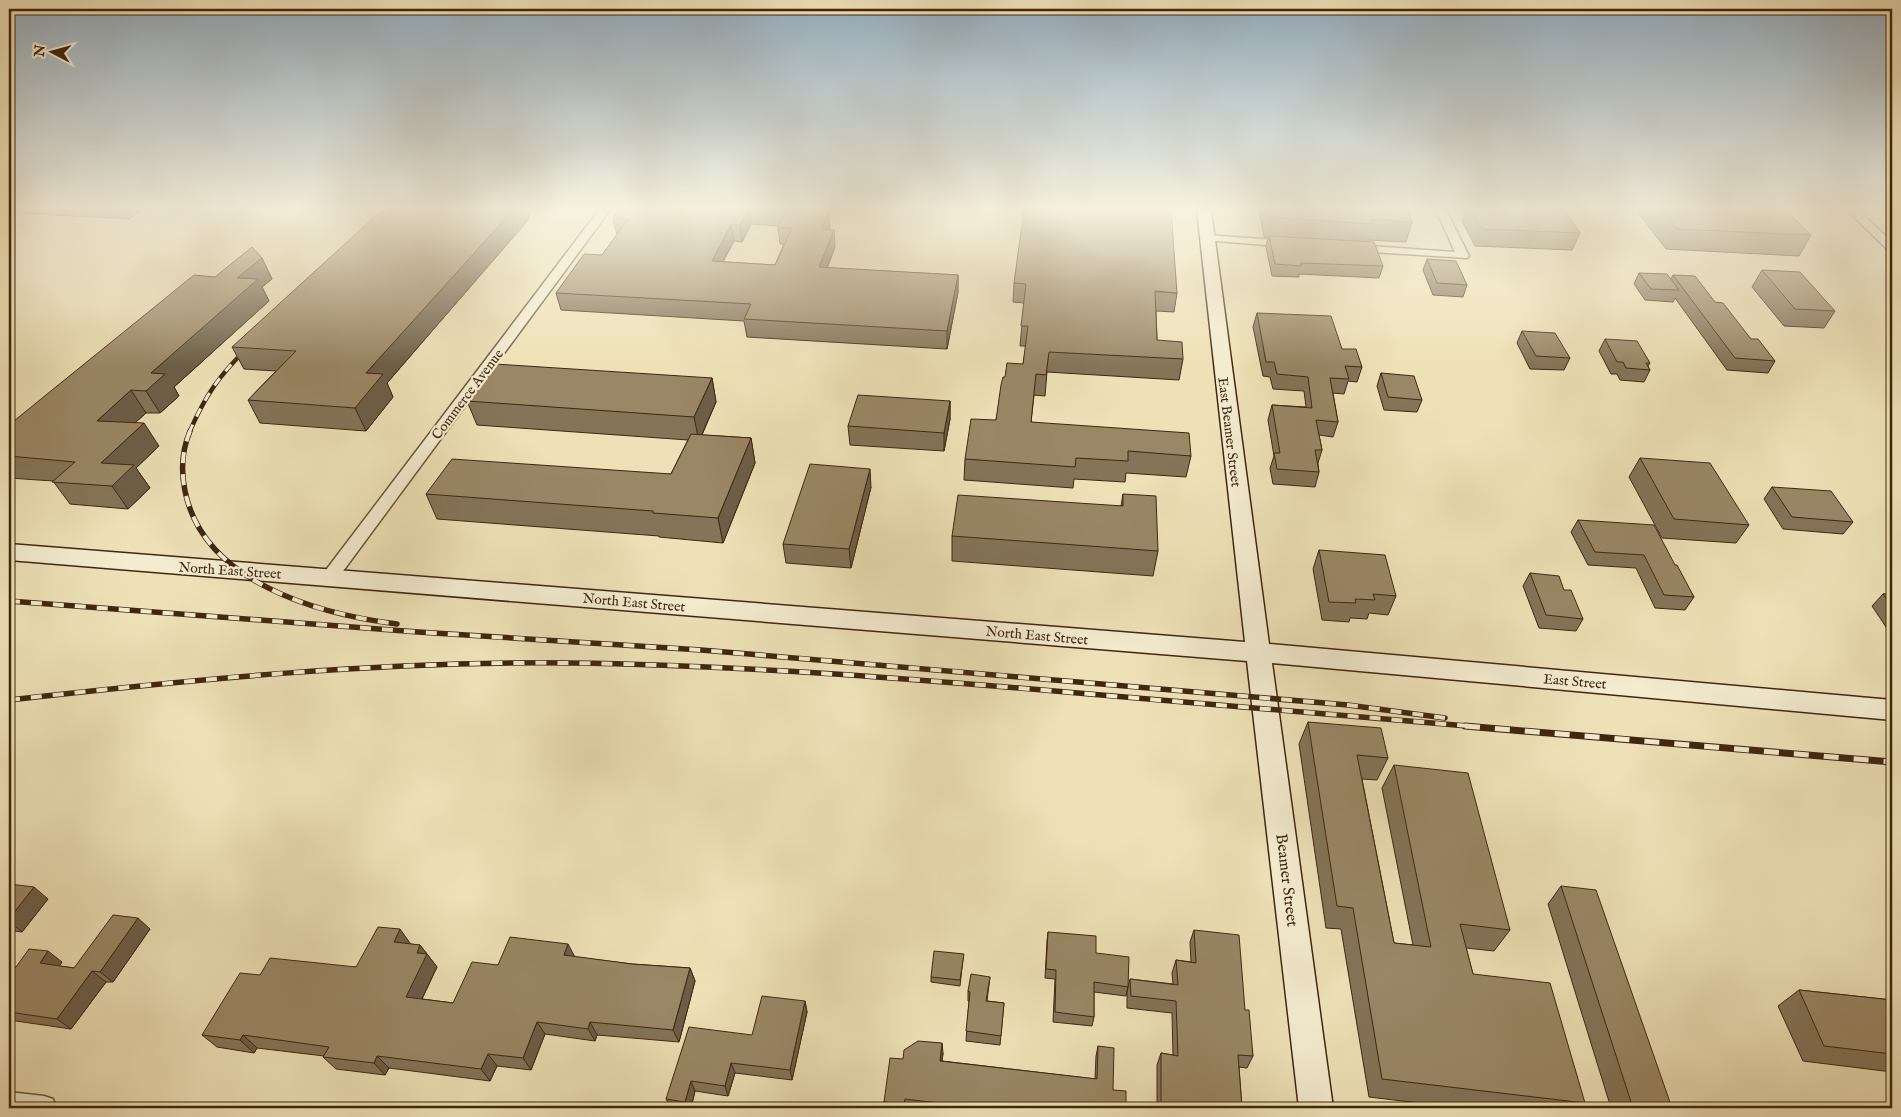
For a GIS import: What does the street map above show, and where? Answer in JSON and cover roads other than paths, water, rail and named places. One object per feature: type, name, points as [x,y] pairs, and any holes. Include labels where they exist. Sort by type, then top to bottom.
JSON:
[{"type":"main road","name":"East Beamer Street","points":[[1210,262],[1258,653]]},
{"type":"main road","name":"North East Street","points":[[9,552],[1258,653]]},
{"type":"main road","name":"East Street","points":[[1258,653],[1892,710]]},
{"type":"main road","name":"Beamer Street","points":[[1258,653],[1316,1108]]},
{"type":"street","name":"Commerce Avenue","points":[[329,578],[566,262]]},
{"type":"street","points":[[9,1104],[44,1108]]},
{"type":"railway","points":[[189,433],[201,407],[214,386],[248,347]]},
{"type":"railway","points":[[190,431],[183,461],[185,491],[196,522],[215,549],[239,570],[268,588],[300,602],[333,612],[397,624]]},
{"type":"railway","points":[[9,601],[418,632],[701,650],[1348,705],[1445,718]]},
{"type":"railway","points":[[9,700],[149,685],[359,668],[500,663],[632,664],[880,677],[1479,727]]},
{"type":"railway","points":[[1465,726],[1892,762]]}]
